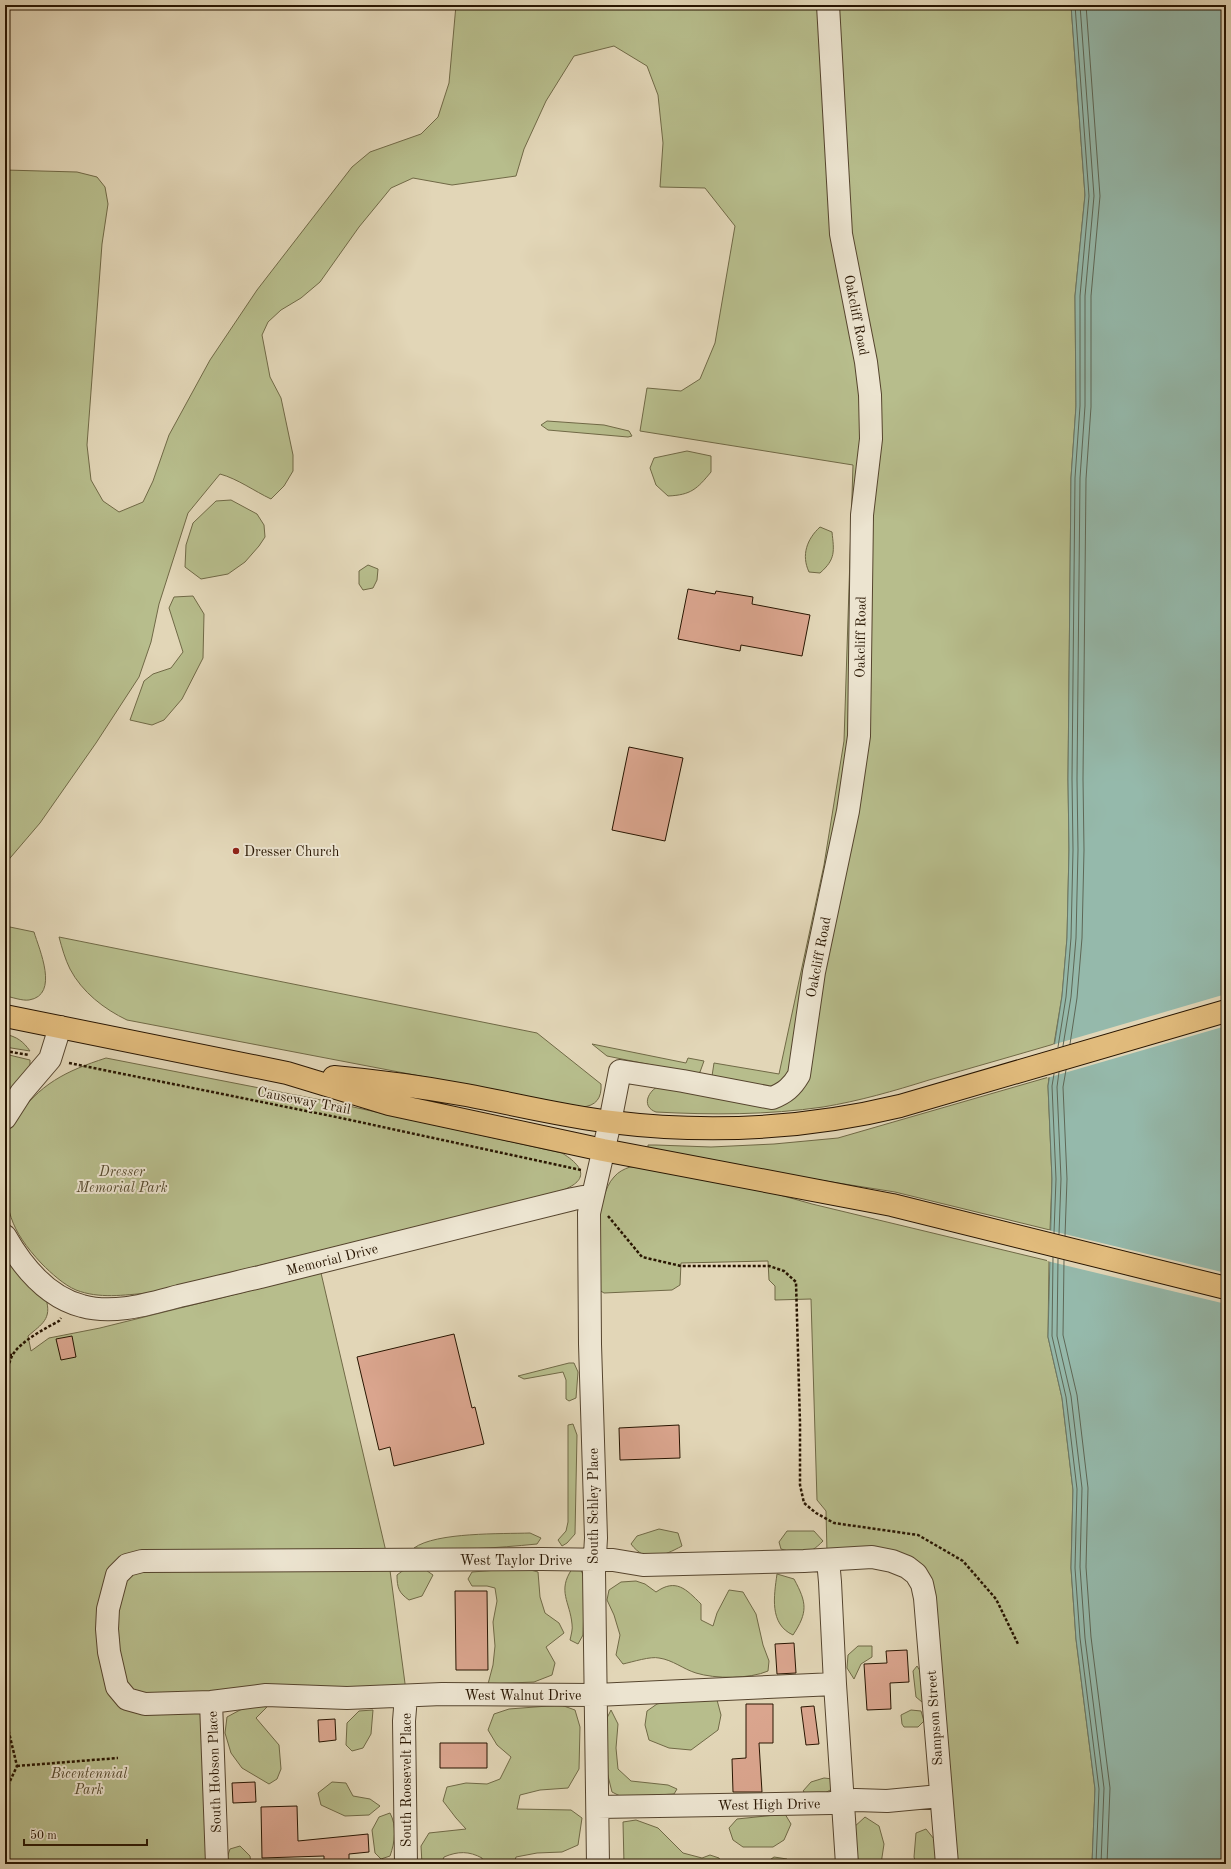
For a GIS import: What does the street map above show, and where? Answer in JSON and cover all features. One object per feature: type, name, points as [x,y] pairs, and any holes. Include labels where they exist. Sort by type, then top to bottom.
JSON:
[{"type":"main road","points":[[287,1073],[394,1083],[610,1122],[691,1128],[770,1127],[851,1117],[900,1106],[1226,1011]]},
{"type":"main road","points":[[5,1016],[287,1073],[389,1104],[603,1150],[892,1205],[1226,1288]]},
{"type":"street","name":"Oakcliff Road","points":[[620,1072],[683,1081],[772,1098],[784,1094],[794,1085],[799,1075],[814,972],[848,811],[859,736],[862,515],[871,439],[870,394],[866,362],[841,234],[828,5]]},
{"type":"street","points":[[5,1118],[20,1093],[50,1059],[60,1027]]},
{"type":"street","name":"South Schley Place","points":[[598,1864],[594,1560],[596,1538],[588,1246],[591,1198],[610,1122],[620,1072]]},
{"type":"street","name":"Memorial Drive","points":[[5,1236],[16,1255],[48,1290],[72,1303],[100,1309],[141,1306],[573,1199],[583,1197],[591,1198]]},
{"type":"street","name":"West Taylor Drive","points":[[117,1575],[127,1565],[142,1561],[614,1560],[642,1565],[828,1560],[872,1557],[892,1561],[907,1567],[916,1574]]},
{"type":"street","points":[[828,1560],[847,1864]]},
{"type":"street","name":"Sampson Street","points":[[916,1574],[922,1584],[925,1598],[940,1796],[947,1864]]},
{"type":"street","name":"South Hobson Place","points":[[117,1575],[108,1609],[109,1652],[117,1687],[127,1699],[145,1704],[211,1702],[217,1864]]},
{"type":"street","name":"West Walnut Drive","points":[[211,1702],[266,1695],[347,1698],[442,1694],[596,1695],[835,1684]]},
{"type":"street","name":"South Roosevelt Place","points":[[406,1696],[404,1721],[406,1864]]},
{"type":"street","name":"West High Drive","points":[[598,1807],[887,1801],[940,1796]]},
{"type":"path","name":"Causeway Trail","points":[[5,1051],[341,1118],[598,1174]]},
{"type":"path","points":[[591,1198],[642,1257],[681,1266],[769,1266],[784,1271],[796,1282],[800,1423],[800,1485],[804,1503],[816,1513],[834,1523],[918,1535],[963,1561],[996,1599],[1018,1644]]},
{"type":"path","points":[[5,1423],[8,1370],[12,1355],[34,1335],[59,1321],[72,1303]]},
{"type":"path","points":[[5,1355],[12,1355]]},
{"type":"path","points":[[5,1716],[17,1766],[5,1792]]},
{"type":"path","points":[[17,1766],[118,1758]]},
{"type":"green space","points":[[456,5],[823,5],[864,400],[853,733],[787,1079],[772,1087],[712,1076],[714,1063],[779,1074],[824,865],[844,741],[853,465],[640,431],[647,388],[681,391],[700,379],[715,343],[735,226],[705,188],[660,187],[663,143],[658,95],[647,66],[614,46],[574,56],[546,101],[524,149],[516,176],[452,185],[413,178],[391,188],[359,227],[320,282],[301,298],[281,310],[268,322],[262,335],[270,377],[281,398],[293,455],[293,471],[284,486],[271,499],[240,482],[220,474],[188,513],[159,604],[151,642],[139,677],[96,743],[40,823],[5,864],[5,170],[77,172],[97,177],[105,187],[108,204],[102,244],[87,445],[91,480],[103,501],[119,512],[143,502],[153,481],[169,435],[210,360],[257,290],[352,167],[370,152],[421,134],[438,117],[449,83]]},
{"type":"green space","points":[[833,5],[1071,5],[1085,195],[1075,296],[1076,406],[1071,478],[1068,779],[1069,850],[1067,938],[1062,996],[1054,1044],[890,1092],[836,1105],[782,1112],[698,1114],[656,1112],[649,1107],[648,1100],[651,1093],[657,1087],[783,1102],[853,816],[875,441],[846,236]]},
{"type":"green space","points":[[547,421],[604,425],[629,431],[632,436],[628,437],[548,430],[541,425]]},
{"type":"green space","points":[[687,451],[711,456],[711,472],[702,483],[693,490],[682,494],[668,496],[656,485],[650,468],[654,458]]},
{"type":"green space","points":[[231,500],[257,514],[264,525],[265,537],[245,562],[228,574],[201,579],[185,567],[186,545],[193,523],[216,501]]},
{"type":"green space","points":[[820,527],[832,532],[833,554],[829,563],[820,573],[809,572],[806,559],[807,548],[815,532]]},
{"type":"green space","points":[[368,565],[378,569],[377,580],[373,588],[363,590],[359,584],[359,571]]},
{"type":"green space","points":[[193,596],[204,614],[203,658],[182,699],[164,720],[152,725],[130,720],[144,681],[153,674],[171,668],[183,652],[169,608],[174,597]]},
{"type":"green space","points":[[5,926],[34,932],[43,960],[46,981],[44,990],[38,996],[29,1000],[5,996]]},
{"type":"green space","points":[[59,937],[537,1033],[601,1084],[599,1097],[591,1105],[582,1107],[127,1020],[110,1011],[94,999],[81,985],[68,965]]},
{"type":"green space","points":[[5,1034],[19,1040],[30,1051],[5,1047]]},
{"type":"green space","points":[[592,1044],[686,1063],[688,1058],[704,1061],[700,1072],[696,1074],[607,1056]]},
{"type":"green space","points":[[5,1054],[30,1060],[30,1068],[5,1095]]},
{"type":"green space","name":"Dresser Memorial Park","points":[[106,1058],[326,1101],[562,1153],[578,1166],[580,1177],[577,1182],[571,1186],[554,1193],[148,1293],[112,1296],[85,1293],[67,1285],[49,1271],[22,1240],[16,1229],[11,1218],[6,1193],[4,1138],[7,1131],[24,1108],[34,1097],[54,1080],[78,1068]]},
{"type":"green space","points":[[1049,1077],[1048,1086],[1052,1179],[1050,1230],[895,1192],[794,1176],[648,1148],[648,1145],[711,1147],[774,1144],[838,1138]]},
{"type":"green space","points":[[630,1167],[639,1167],[762,1190],[812,1204],[1049,1261],[1048,1337],[1062,1398],[1073,1490],[1071,1568],[1076,1639],[1095,1789],[1092,1864],[952,1864],[922,1575],[827,1553],[826,1511],[817,1500],[811,1299],[775,1300],[775,1286],[769,1280],[768,1261],[681,1263],[680,1285],[672,1290],[604,1293],[596,1288],[598,1230],[603,1199],[608,1186],[614,1177],[621,1171]]},
{"type":"green space","name":"Bicentennial Park","points":[[5,1250],[46,1299],[48,1306],[47,1316],[28,1336],[31,1351],[49,1338],[100,1328],[321,1273],[387,1556],[121,1565],[113,1690],[207,1707],[210,1864],[5,1864]]},
{"type":"green space","points":[[574,1363],[578,1372],[576,1398],[569,1401],[566,1399],[566,1380],[563,1372],[524,1379],[518,1376]]},
{"type":"green space","points":[[573,1424],[577,1435],[575,1534],[562,1546],[558,1540],[566,1531],[568,1522],[568,1425]]},
{"type":"green space","points":[[659,1529],[678,1533],[682,1546],[668,1553],[649,1556],[637,1550],[631,1544],[637,1536]]},
{"type":"green space","points":[[787,1531],[814,1531],[823,1541],[809,1552],[804,1553],[781,1549],[779,1542]]},
{"type":"green space","points":[[530,1533],[541,1538],[537,1544],[476,1549],[414,1548],[437,1539],[453,1536]]},
{"type":"green space","points":[[389,1563],[406,1691],[146,1699],[123,1683],[112,1613],[131,1570]]},
{"type":"green space","points":[[423,1568],[433,1575],[422,1596],[409,1600],[399,1590],[397,1575],[405,1569]]},
{"type":"green space","points":[[523,1568],[538,1572],[540,1597],[545,1613],[559,1623],[564,1633],[546,1647],[555,1663],[552,1675],[534,1682],[488,1684],[493,1665],[495,1646],[493,1622],[497,1601],[495,1588],[487,1586],[472,1586],[468,1579],[472,1572]]},
{"type":"green space","points":[[572,1569],[581,1570],[585,1580],[583,1635],[578,1644],[570,1640],[572,1632],[571,1616],[565,1590],[565,1584]]},
{"type":"green space","points":[[777,1574],[794,1579],[803,1601],[803,1614],[793,1635],[785,1630],[777,1617],[774,1600]]},
{"type":"green space","points":[[636,1581],[645,1584],[656,1592],[669,1586],[680,1587],[701,1604],[701,1620],[713,1626],[717,1613],[729,1590],[743,1592],[756,1614],[763,1645],[769,1661],[768,1671],[752,1676],[722,1677],[696,1673],[659,1658],[646,1658],[623,1664],[616,1655],[620,1635],[614,1615],[607,1600],[609,1590],[621,1582]]},
{"type":"green space","points":[[858,1646],[872,1646],[872,1657],[861,1664],[854,1679],[847,1668],[848,1655]]},
{"type":"green space","points":[[917,1666],[924,1684],[922,1702],[916,1697],[913,1671]]},
{"type":"green space","points":[[679,1699],[717,1700],[721,1715],[718,1730],[691,1750],[669,1748],[649,1740],[645,1725],[647,1711],[657,1704]]},
{"type":"green space","points":[[256,1705],[267,1707],[256,1718],[279,1745],[281,1769],[277,1779],[269,1784],[242,1768],[231,1753],[225,1733],[227,1717],[240,1710]]},
{"type":"green space","points":[[561,1705],[575,1710],[580,1727],[579,1769],[568,1788],[540,1790],[520,1795],[517,1809],[571,1810],[582,1818],[578,1845],[562,1852],[537,1853],[516,1857],[514,1864],[483,1864],[482,1858],[473,1854],[463,1853],[444,1857],[441,1864],[422,1864],[421,1846],[429,1833],[466,1829],[443,1801],[447,1787],[466,1783],[487,1784],[500,1779],[511,1757],[497,1745],[488,1730],[494,1714],[509,1709]]},
{"type":"green space","points":[[373,1710],[371,1734],[363,1748],[352,1751],[346,1745],[347,1723],[359,1711]]},
{"type":"green space","points":[[611,1710],[618,1724],[616,1748],[618,1769],[631,1781],[668,1785],[677,1789],[674,1794],[622,1797],[612,1792],[606,1768],[607,1718]]},
{"type":"green space","points":[[911,1710],[921,1711],[924,1721],[918,1727],[904,1727],[902,1724],[901,1715]]},
{"type":"green space","points":[[824,1778],[833,1779],[832,1789],[823,1794],[808,1795],[803,1791],[811,1782]]},
{"type":"green space","points":[[332,1782],[346,1783],[353,1796],[370,1799],[380,1806],[369,1815],[345,1816],[321,1805],[318,1793]]},
{"type":"green space","points":[[390,1813],[394,1823],[393,1845],[390,1856],[381,1859],[375,1853],[372,1830],[379,1817]]},
{"type":"green space","points":[[785,1814],[791,1824],[784,1840],[773,1847],[743,1847],[733,1840],[729,1828],[737,1819]]},
{"type":"green space","points":[[865,1817],[879,1826],[884,1844],[881,1864],[858,1864],[853,1828]]},
{"type":"green space","points":[[636,1820],[658,1828],[683,1853],[702,1858],[710,1855],[719,1858],[722,1864],[624,1864],[623,1822]]},
{"type":"green space","points":[[926,1829],[938,1844],[940,1864],[916,1864],[914,1857],[916,1833]]},
{"type":"green space","points":[[240,1846],[250,1856],[251,1864],[225,1864],[230,1849]]},
{"type":"green space","points":[[774,1857],[787,1859],[789,1864],[764,1864]]},
{"type":"water","points":[[1071,5],[1226,5],[1226,1864],[1092,1864],[1095,1789],[1076,1639],[1071,1568],[1073,1490],[1062,1398],[1048,1337],[1052,1179],[1048,1086],[1062,996],[1067,938],[1069,850],[1068,779],[1071,478],[1076,406],[1075,296],[1085,195]]},
{"type":"pier","points":[[1226,994],[1226,1026],[1047,1078],[1052,1045]]},
{"type":"pier","points":[[1048,1230],[1226,1273],[1226,1304],[1047,1261]]},
{"type":"building","points":[[688,589],[715,594],[716,591],[753,597],[752,604],[810,615],[802,656],[741,645],[740,651],[678,639]]},
{"type":"building","points":[[629,747],[683,758],[665,841],[612,830]]},
{"type":"building","points":[[454,1334],[472,1408],[475,1407],[484,1444],[394,1466],[390,1447],[379,1450],[357,1357]]},
{"type":"building","points":[[72,1336],[76,1357],[61,1360],[56,1339]]},
{"type":"building","points":[[679,1425],[680,1458],[620,1460],[619,1428]]},
{"type":"building","points":[[455,1591],[487,1591],[488,1670],[456,1670]]},
{"type":"building","points":[[794,1643],[796,1673],[777,1674],[775,1644]]},
{"type":"building","points":[[907,1650],[909,1682],[890,1683],[891,1709],[867,1710],[864,1664],[887,1663],[886,1651]]},
{"type":"building","points":[[746,1704],[773,1704],[773,1743],[759,1743],[762,1792],[733,1792],[732,1759],[746,1758]]},
{"type":"building","points":[[814,1706],[819,1744],[806,1745],[801,1707]]},
{"type":"building","points":[[335,1719],[336,1740],[319,1742],[318,1720]]},
{"type":"building","points":[[440,1743],[487,1743],[487,1768],[440,1768]]},
{"type":"building","points":[[255,1782],[256,1802],[233,1803],[232,1783]]},
{"type":"building","points":[[297,1806],[298,1841],[368,1834],[369,1852],[349,1854],[349,1864],[324,1864],[324,1856],[262,1858],[261,1807]]},
{"type":"place","name":"Dresser Church","points":[[236,851]]}]
